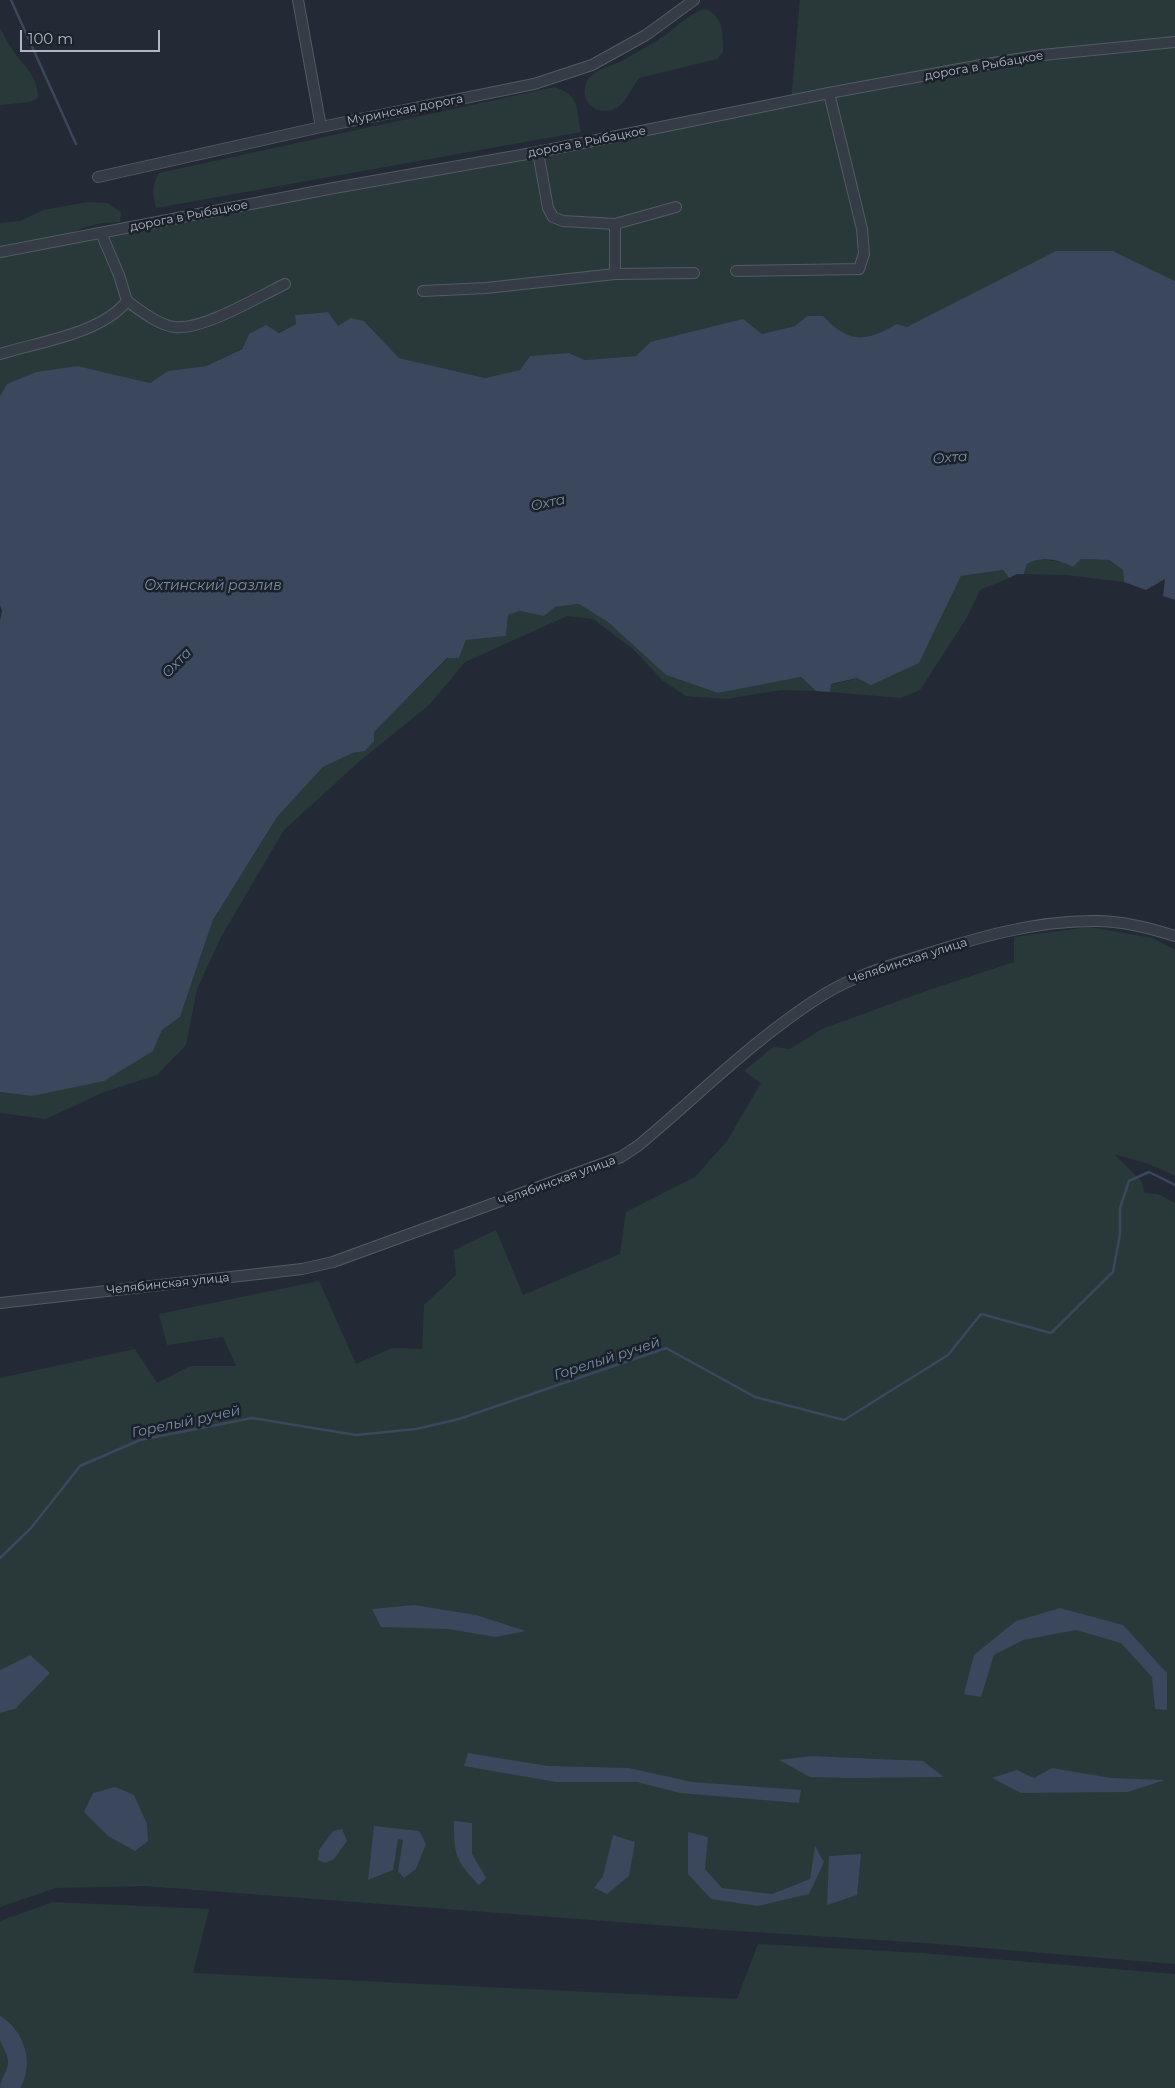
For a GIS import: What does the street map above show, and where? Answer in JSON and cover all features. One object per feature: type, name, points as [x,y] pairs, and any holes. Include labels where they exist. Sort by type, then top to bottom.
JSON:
[{"type":"street","points":[[298,0],[321,127]]},
{"type":"street","name":"Муринская дорога","points":[[98,176],[321,127],[534,84],[592,65],[646,35],[694,0]]},
{"type":"street","name":"дорога в Рыбацкое","points":[[0,252],[334,188],[538,152],[829,93],[1042,56],[1175,42]]},
{"type":"street","points":[[736,271],[859,269],[864,254],[862,229],[829,93]]},
{"type":"street","points":[[538,152],[548,208],[553,217],[564,221],[615,224],[676,207]]},
{"type":"street","points":[[615,224],[615,274]]},
{"type":"street","points":[[101,233],[119,275],[127,301],[165,325],[182,327],[228,314],[249,301],[285,284]]},
{"type":"street","points":[[423,291],[486,288],[615,274],[694,273]]},
{"type":"street","points":[[0,354],[95,326],[120,310],[127,301]]},
{"type":"street","name":"Челябинская улица","points":[[0,1303],[302,1270],[333,1262],[621,1158],[645,1140],[758,1042],[820,996],[857,976],[940,949],[1009,931],[1047,924],[1099,921],[1127,924],[1175,936]]},
{"type":"shaded area","points":[[800,0],[1175,0],[1175,281],[1113,251],[907,327],[897,324],[866,337],[849,336],[841,332],[822,316],[807,316],[795,326],[762,334],[650,342],[636,356],[585,360],[569,353],[520,370],[485,378],[399,358],[364,321],[338,326],[328,312],[295,315],[296,324],[278,333],[249,334],[242,348],[206,366],[168,371],[150,383],[78,366],[7,384],[0,396],[0,256],[791,101]]},
{"type":"shaded area","points":[[705,9],[716,16],[721,27],[723,52],[717,59],[639,78],[625,100],[612,110],[599,110],[589,103],[585,91],[586,84],[592,75],[624,60],[662,38],[690,16]]},
{"type":"shaded area","points":[[0,28],[36,83],[38,98],[30,102],[0,105]]},
{"type":"shaded area","points":[[555,87],[569,94],[576,104],[581,132],[156,208],[153,190],[159,173]]},
{"type":"shaded area","points":[[88,202],[107,203],[121,212],[120,222],[102,223],[82,228],[63,237],[0,249],[0,223],[20,221],[43,210]]},
{"type":"shaded area","points":[[1038,559],[1062,562],[1073,567],[1081,559],[1109,560],[1123,570],[1124,582],[1067,575],[1024,574],[1027,564]]},
{"type":"shaded area","points":[[1003,570],[1009,578],[980,590],[966,619],[920,690],[901,698],[830,692],[830,685],[919,663],[961,576]]},
{"type":"shaded area","points":[[579,604],[609,623],[666,675],[718,693],[801,677],[816,691],[781,690],[726,699],[686,696],[663,681],[633,649],[593,619],[567,616],[465,662],[429,705],[361,760],[284,830],[221,937],[197,989],[186,1045],[157,1075],[104,1092],[46,1119],[0,1113],[0,1092],[32,1096],[153,1051],[162,1030],[180,1017],[213,920],[277,817],[323,767],[353,753],[365,751],[374,732],[448,658],[459,658],[466,640],[506,636],[508,615],[520,611],[544,616],[555,607]]},
{"type":"shaded area","points":[[1090,927],[1152,938],[1175,950],[1175,1176],[1149,1164],[1114,1154],[1142,1182],[1144,1193],[1158,1194],[1175,1203],[1175,1964],[925,1943],[723,1930],[145,1886],[56,1888],[0,1907],[0,1713],[15,1709],[30,1655],[0,1670],[0,1378],[135,1349],[157,1383],[190,1366],[236,1366],[223,1337],[167,1345],[159,1314],[319,1281],[356,1364],[392,1348],[422,1349],[424,1305],[456,1275],[454,1250],[496,1230],[523,1295],[620,1254],[626,1212],[695,1177],[727,1141],[761,1083],[744,1071],[773,1047],[790,1049],[822,1029],[926,991],[1014,962],[1014,937]]},
{"type":"shaded area","points":[[53,1902],[209,1909],[193,1973],[737,1999],[758,1944],[921,1953],[1175,1974],[1175,2088],[0,2088],[0,1921]]},
{"type":"water","name":"Охтинский разлив","points":[[1056,251],[1113,251],[1175,281],[1175,600],[1163,596],[1165,579],[1146,590],[1124,582],[1123,570],[1109,560],[1081,559],[1073,567],[1055,560],[1044,559],[1027,564],[1024,574],[1017,574],[1009,578],[1003,570],[961,576],[919,663],[871,685],[857,678],[831,684],[830,692],[816,691],[801,677],[718,693],[666,675],[609,623],[579,604],[555,607],[544,616],[520,611],[508,615],[506,636],[466,640],[459,658],[447,658],[374,732],[374,741],[365,751],[353,753],[323,767],[277,817],[213,920],[180,1017],[162,1030],[153,1051],[104,1081],[32,1096],[0,1092],[0,621],[2,611],[0,605],[0,396],[7,384],[36,372],[78,366],[150,383],[168,371],[206,366],[242,349],[249,334],[266,325],[279,333],[296,324],[295,315],[328,312],[338,326],[351,318],[364,321],[399,358],[485,378],[520,370],[530,356],[569,353],[585,360],[636,356],[650,342],[743,319],[762,334],[795,326],[807,316],[823,316],[841,332],[850,336],[866,337],[897,324],[907,327]]},
{"type":"water","points":[[414,1605],[476,1615],[526,1631],[496,1637],[448,1629],[381,1627],[372,1609]]},
{"type":"water","points":[[1060,1608],[1123,1625],[1167,1673],[1167,1710],[1155,1709],[1152,1677],[1121,1643],[1076,1630],[1023,1640],[994,1655],[981,1697],[964,1694],[974,1655],[1016,1621]]},
{"type":"water","points":[[30,1655],[50,1673],[15,1709],[0,1713],[0,1670]]},
{"type":"water","points":[[468,1753],[548,1766],[629,1768],[692,1782],[801,1790],[799,1803],[680,1793],[637,1782],[556,1782],[464,1766]]},
{"type":"water","points":[[811,1756],[923,1761],[944,1777],[810,1777],[779,1760]]},
{"type":"water","points":[[1052,1768],[1111,1778],[1165,1780],[1128,1792],[1021,1793],[992,1778],[1017,1770],[1034,1778]]},
{"type":"water","points":[[115,1787],[134,1795],[147,1824],[148,1841],[135,1851],[108,1836],[84,1812],[93,1793]]},
{"type":"water","points":[[454,1821],[472,1823],[472,1854],[486,1878],[479,1885],[465,1869],[458,1856]]},
{"type":"water","points":[[374,1826],[419,1831],[426,1844],[416,1869],[404,1878],[398,1871],[403,1840],[398,1839],[393,1870],[368,1880]]},
{"type":"water","points":[[342,1829],[347,1841],[334,1859],[326,1863],[318,1860],[319,1850],[333,1831]]},
{"type":"water","points":[[688,1832],[708,1837],[705,1869],[722,1888],[772,1894],[810,1879],[815,1846],[824,1862],[809,1894],[758,1906],[711,1899],[688,1874]]},
{"type":"water","points":[[613,1835],[635,1842],[629,1876],[607,1894],[594,1888],[603,1876]]},
{"type":"water","points":[[861,1854],[857,1895],[827,1905],[829,1856]]},
{"type":"water","points":[[0,2016],[15,2030],[25,2048],[27,2068],[20,2088],[0,2088],[8,2062],[0,2040]]},
{"type":"waterway","points":[[11,0],[76,144]]},
{"type":"waterway","name":"Горелый ручей","points":[[0,1558],[31,1528],[80,1466],[140,1440],[252,1418],[356,1435],[416,1429],[459,1419],[666,1348],[755,1397],[844,1420],[948,1355],[981,1314],[1051,1333],[1113,1272],[1120,1234],[1120,1208],[1129,1181],[1149,1172],[1175,1185]]},
{"type":"water label","name":"Охта","points":[[950,458]]},
{"type":"water label","name":"Охта","points":[[548,503]]},
{"type":"water label","name":"Охта","points":[[177,663]]}]
